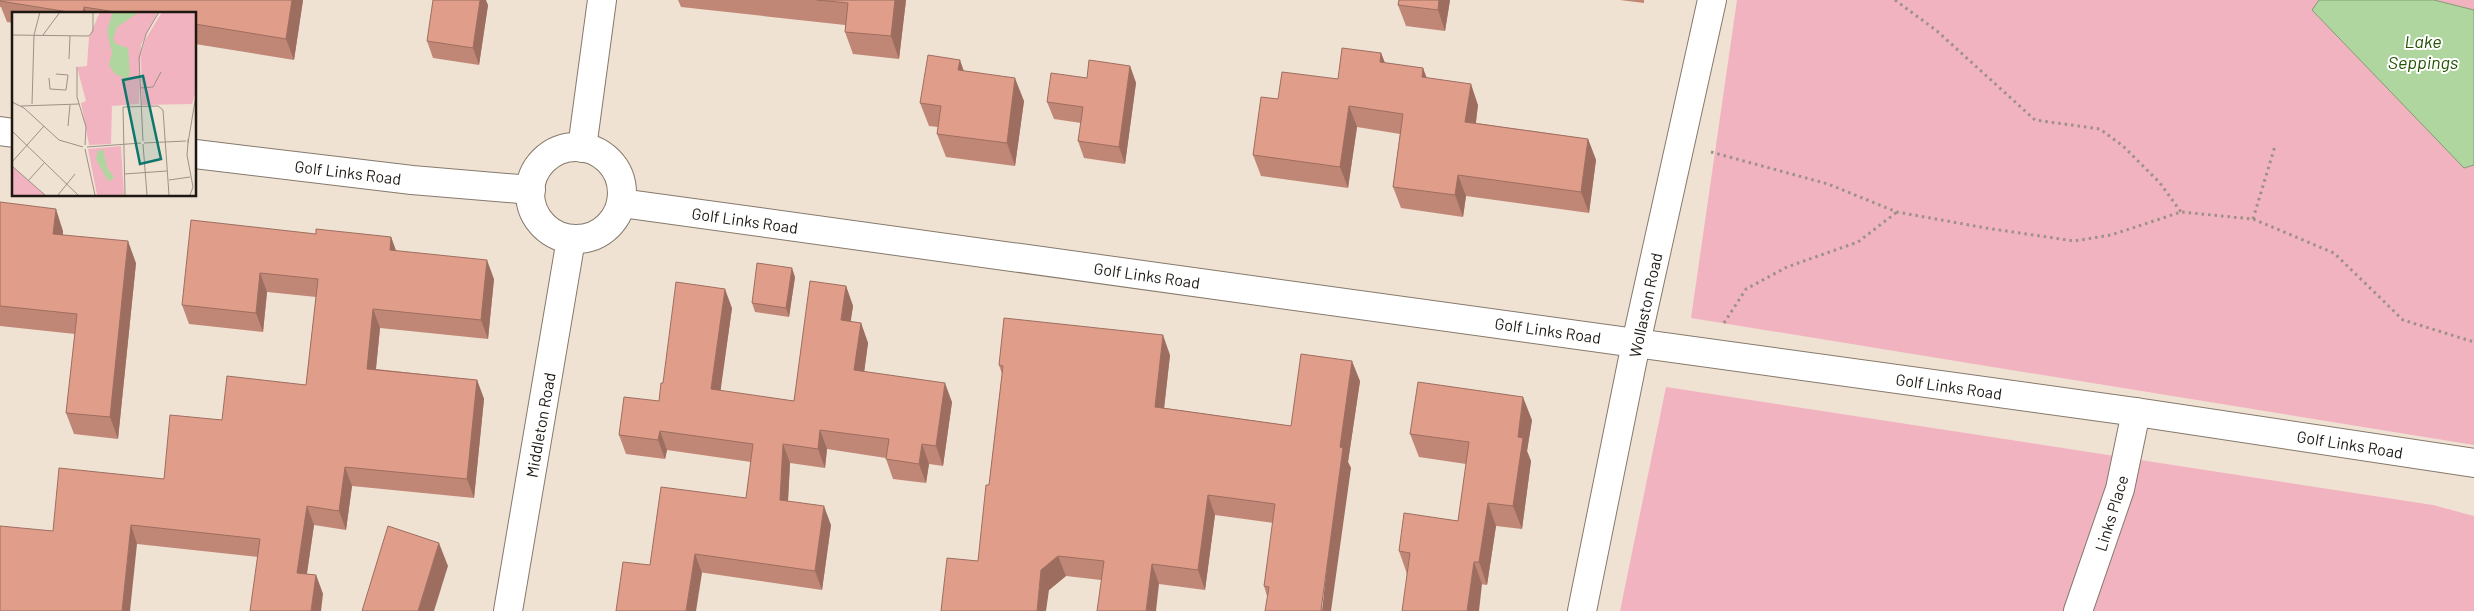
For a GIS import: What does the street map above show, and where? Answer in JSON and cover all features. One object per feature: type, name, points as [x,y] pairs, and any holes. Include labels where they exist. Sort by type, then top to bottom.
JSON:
[{"type":"main road","points":[[582,148],[602,0]]},
{"type":"main road","name":"Wollaston Road","points":[[1582,611],[1636,343],[1712,0]]},
{"type":"main road","points":[[582,148],[600,154],[614,167],[622,184],[621,203],[615,218],[603,231],[588,238],[571,240],[554,234],[541,223],[532,208],[531,190],[539,167],[548,157],[564,149],[582,148]]},
{"type":"main road","name":"Golf Links Road","points":[[196,154],[412,180],[531,190]]},
{"type":"main road","name":"Golf Links Road","points":[[621,203],[2136,412],[2474,463]]},
{"type":"main road","name":"Middleton Road","points":[[508,611],[571,240]]},
{"type":"main road","name":"Links Place","points":[[2078,611],[2120,488],[2136,412]]},
{"type":"path","points":[[1895,0],[1937,31],[2035,120],[2100,129],[2123,146],[2160,183],[2181,212]]},
{"type":"path","points":[[1681,144],[1828,184],[1897,212],[2074,241],[2111,235],[2181,212],[2253,219],[2334,253],[2403,320],[2474,342]]},
{"type":"path","points":[[2253,219],[2275,146]]},
{"type":"path","points":[[1706,352],[1746,289],[1787,267],[1858,242],[1897,212]]},
{"type":"shaded area","points":[[1737,0],[2474,0],[2474,445],[1691,318]]},
{"type":"shaded area","points":[[1666,387],[2433,505],[2474,516],[2474,611],[1620,611]]},
{"type":"water","name":"Lake Seppings","points":[[2319,0],[2434,0],[2474,10],[2474,165],[2464,168],[2312,10]]},
{"type":"building","points":[[292,0],[286,39],[196,24],[196,12],[115,12],[84,7],[83,12],[69,12],[0,1]]},
{"type":"building","points":[[433,0],[480,0],[473,48],[427,41]]},
{"type":"building","points":[[817,0],[895,0],[891,36],[845,32],[848,3]]},
{"type":"building","points":[[1399,0],[1439,0],[1438,10],[1398,5]]},
{"type":"building","points":[[1342,48],[1381,53],[1380,62],[1423,68],[1422,77],[1471,84],[1465,122],[1588,139],[1581,192],[1458,175],[1455,195],[1393,187],[1403,114],[1349,106],[1340,167],[1253,155],[1261,97],[1278,99],[1282,72],[1338,79]]},
{"type":"building","points":[[928,55],[960,60],[958,70],[1015,78],[1007,143],[937,134],[941,106],[920,103]]},
{"type":"building","points":[[1089,60],[1130,66],[1119,147],[1078,141],[1083,107],[1047,102],[1051,73],[1087,78]]},
{"type":"building","points":[[0,202],[56,209],[53,234],[128,241],[110,417],[66,413],[77,314],[0,306]]},
{"type":"building","points":[[191,220],[316,234],[316,229],[391,237],[390,250],[487,260],[481,320],[373,309],[367,369],[477,380],[467,479],[345,467],[339,511],[307,506],[297,573],[316,575],[311,611],[250,611],[260,539],[131,525],[122,611],[0,611],[0,526],[53,531],[59,468],[164,479],[170,415],[222,420],[227,376],[306,385],[318,279],[260,273],[256,313],[182,305]]},
{"type":"building","points":[[757,263],[792,268],[786,308],[752,303]]},
{"type":"building","points":[[810,281],[846,286],[841,320],[861,323],[854,370],[945,383],[936,446],[922,444],[919,464],[886,459],[889,439],[820,430],[818,449],[783,444],[780,500],[824,506],[815,571],[695,554],[686,611],[616,611],[623,562],[650,565],[661,487],[746,498],[753,444],[660,431],[658,440],[619,435],[624,397],[659,401],[676,282],[725,289],[711,389],[794,401]]},
{"type":"building","points":[[1004,318],[1163,335],[1155,407],[1291,426],[1301,354],[1352,361],[1340,447],[1343,448],[1321,610],[1328,611],[1265,611],[1269,587],[1264,586],[1275,504],[1208,495],[1198,570],[1152,564],[1146,611],[1097,611],[1104,561],[1058,556],[1041,570],[1037,611],[941,611],[947,558],[978,561],[986,485],[989,485],[1003,366],[999,365]]},
{"type":"building","points":[[1418,382],[1523,397],[1518,437],[1523,438],[1513,506],[1488,503],[1479,562],[1474,562],[1467,611],[1402,611],[1410,553],[1399,551],[1404,513],[1458,521],[1469,442],[1410,434]]},
{"type":"building","points":[[388,526],[439,543],[418,611],[362,611]]}]
